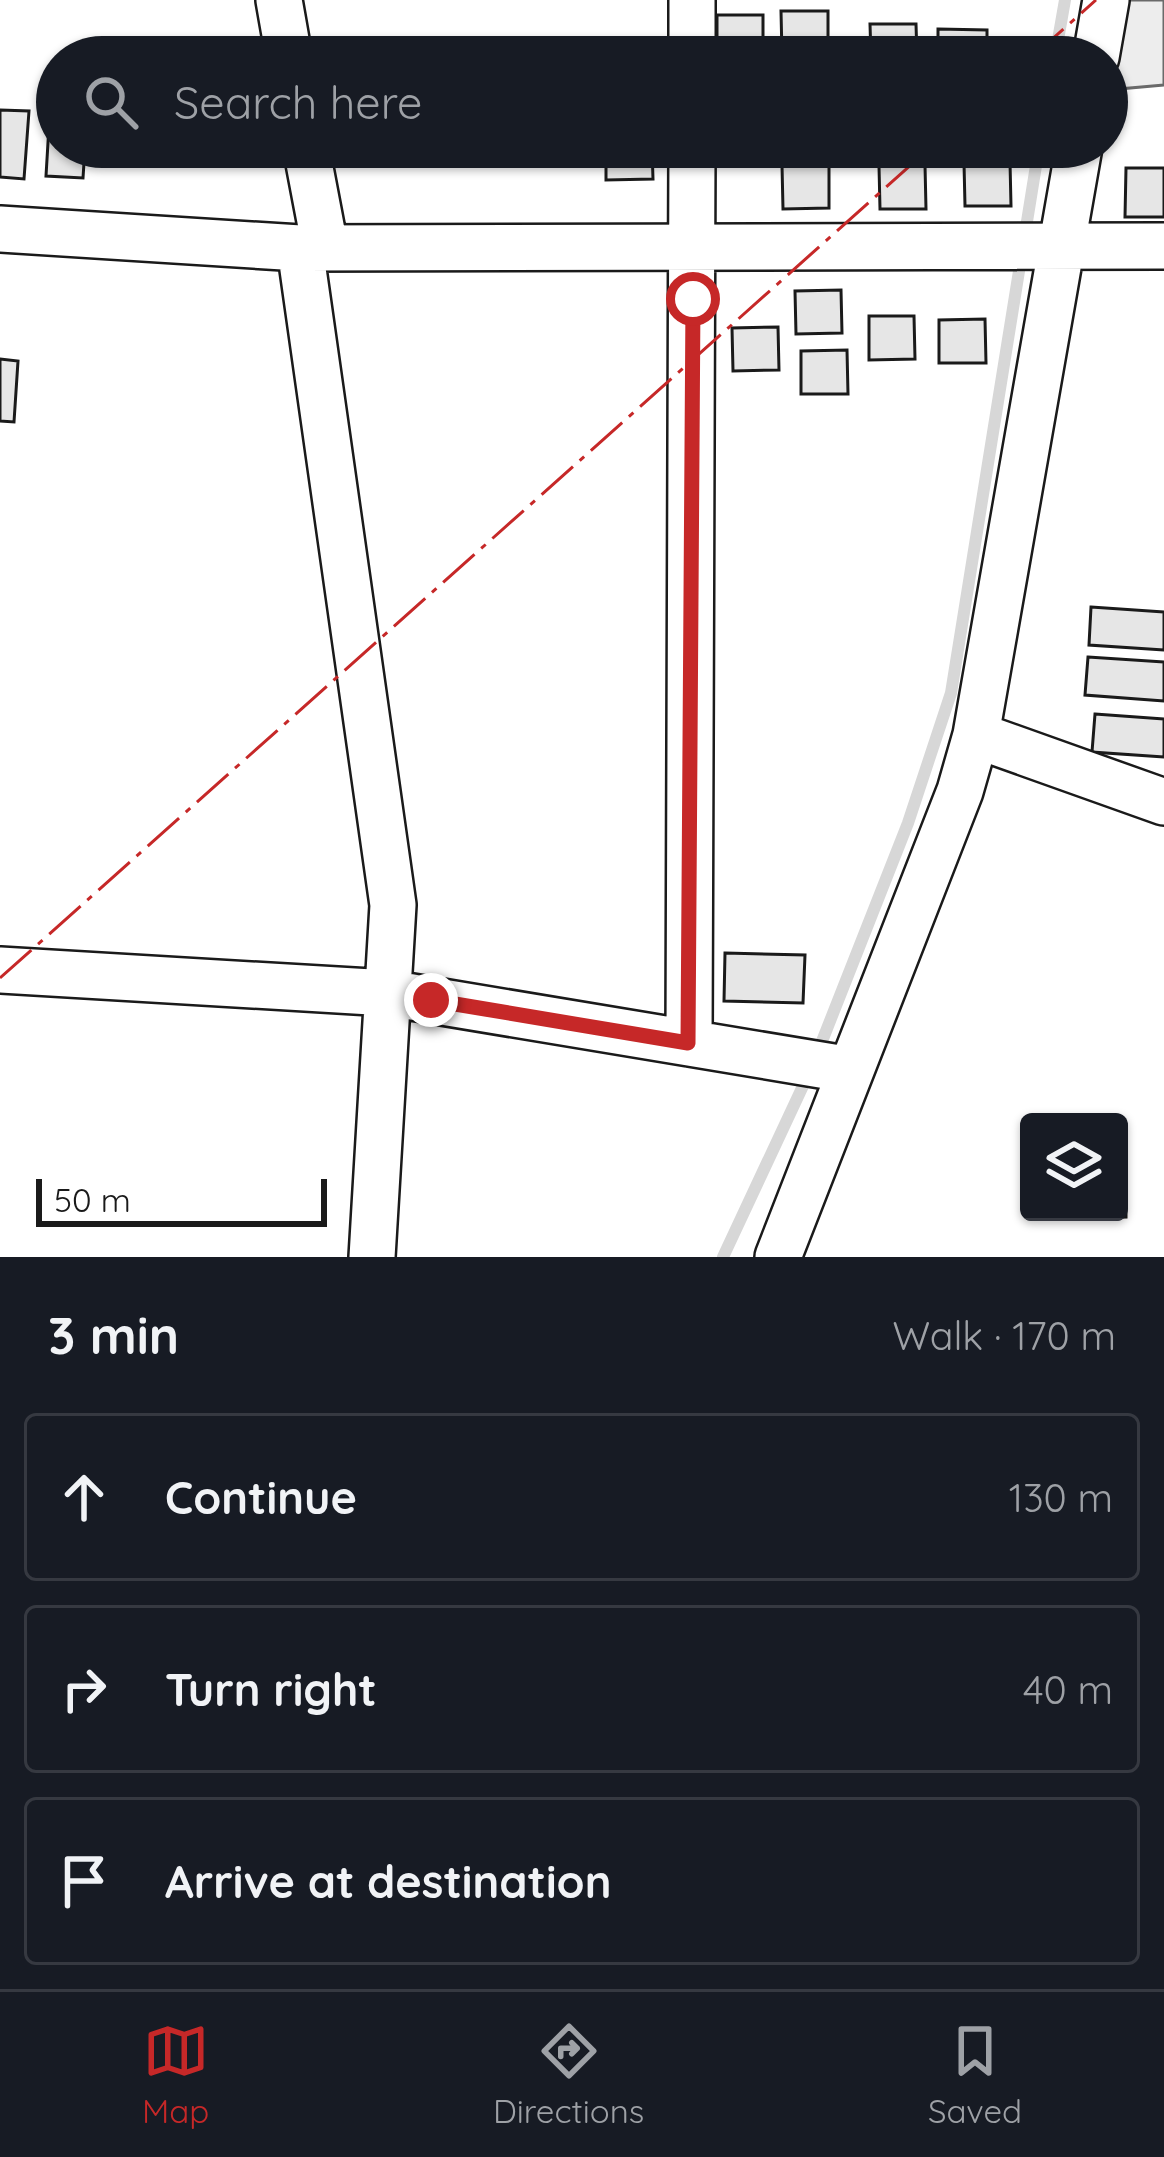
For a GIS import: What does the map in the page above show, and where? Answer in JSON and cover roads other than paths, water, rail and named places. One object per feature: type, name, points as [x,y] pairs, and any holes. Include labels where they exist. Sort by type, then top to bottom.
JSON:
[{"type":"street","points":[[279,0],[285,36]]},
{"type":"street","points":[[692,0],[692,36]]},
{"type":"street","points":[[1100,36],[1106,0]]},
{"type":"street","points":[[307,168],[312,248],[393,905],[372,1257]]},
{"type":"street","points":[[688,1043],[692,168]]},
{"type":"street","points":[[778,1257],[960,791],[976,735],[1075,168]]},
{"type":"street","points":[[0,230],[312,248],[1164,246]]},
{"type":"street","points":[[976,735],[1164,802]]},
{"type":"street","points":[[0,970],[388,993],[851,1070]]},
{"type":"waterway","points":[[1059,36],[1065,0]]},
{"type":"waterway","points":[[817,1054],[908,823],[951,693],[1036,168]]},
{"type":"waterway","points":[[723,1257],[809,1073]]}]
